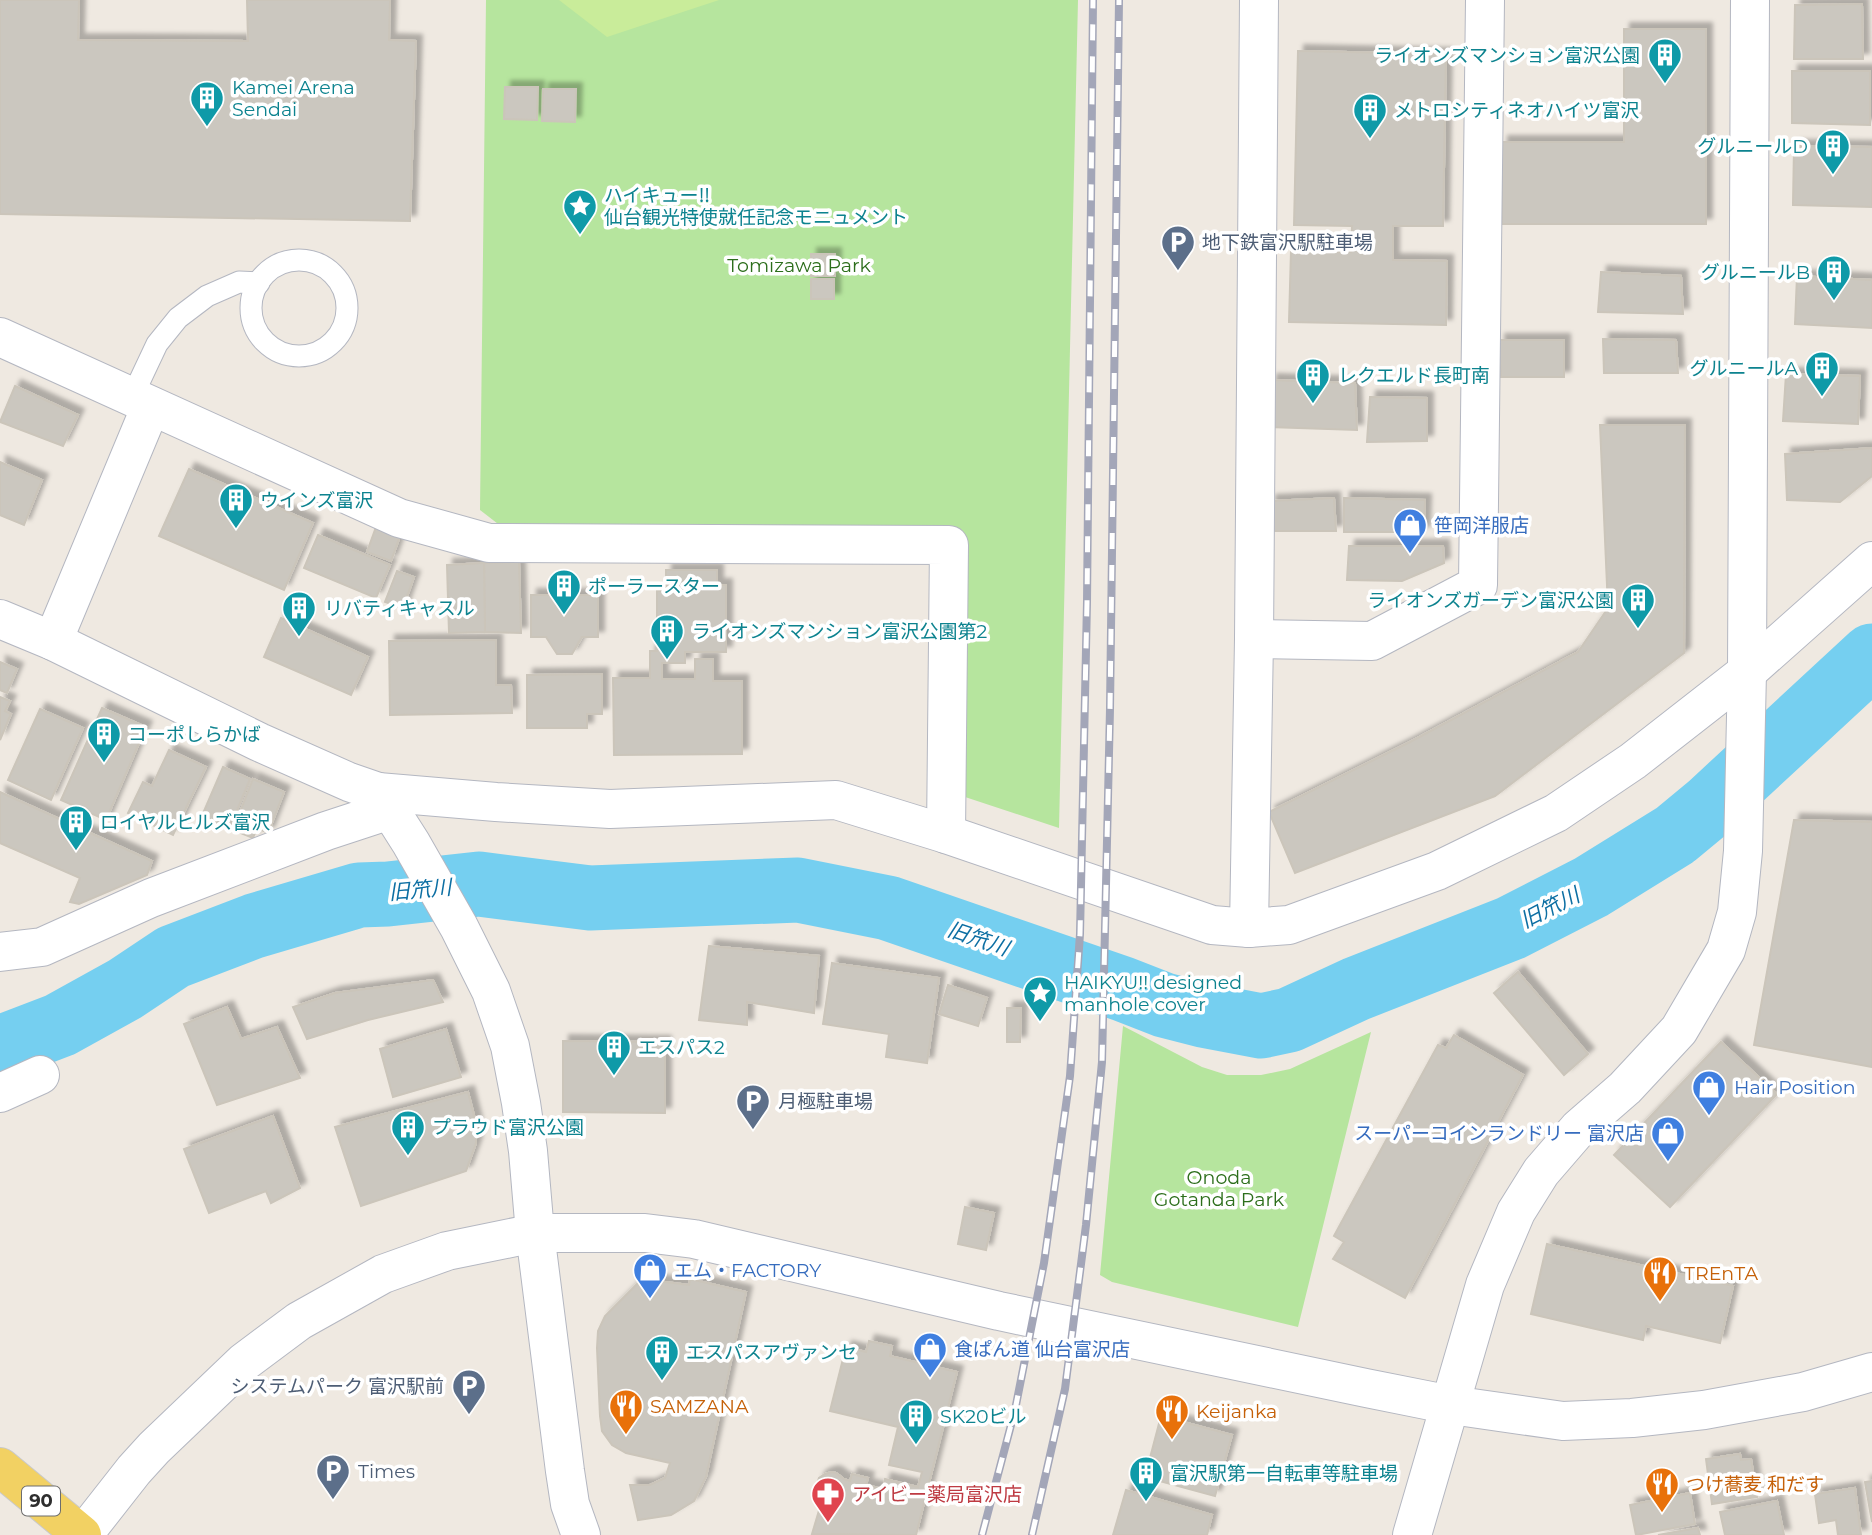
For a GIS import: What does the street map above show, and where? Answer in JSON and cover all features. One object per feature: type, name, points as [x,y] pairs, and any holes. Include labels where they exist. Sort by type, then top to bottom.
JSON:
[{"type":"main road","name":"90","points":[[0,1467],[82,1535]]},
{"type":"street","points":[[1249,928],[1259,0]]},
{"type":"street","points":[[1254,639],[1372,640],[1478,585],[1485,0]]},
{"type":"street","points":[[1412,1535],[1485,1284],[1516,1212],[1548,1163],[1579,1129],[1625,1088],[1679,1030],[1726,950],[1737,912],[1745,807],[1747,672],[1750,0]]},
{"type":"street","points":[[0,337],[399,518],[489,542],[949,545],[946,834]]},
{"type":"street","points":[[53,641],[141,402]]},
{"type":"street","points":[[0,619],[53,641],[384,801],[496,802],[610,809],[836,800],[946,834],[1212,925],[1249,928],[1289,925],[1437,871],[1556,813],[1633,761],[1747,672],[1872,561]]},
{"type":"street","points":[[384,801],[411,843],[491,991],[510,1046],[528,1151],[535,1233],[565,1471],[570,1504],[581,1535]]},
{"type":"street","points":[[0,953],[43,947],[151,898],[327,831],[384,801]]},
{"type":"street","points":[[0,1093],[40,1075]]},
{"type":"street","points":[[82,1535],[154,1448],[244,1362],[299,1321],[383,1274],[447,1251],[535,1233],[645,1233],[694,1239],[999,1311],[1451,1405],[1563,1421],[1632,1419],[1704,1410],[1803,1392],[1872,1372]]},
{"type":"lane","points":[[299,260],[315,263],[328,270],[340,282],[346,296],[344,327],[335,340],[323,350],[308,355],[277,351],[264,341],[251,313],[252,297],[258,283],[269,271],[283,263],[299,260]]},
{"type":"lane","points":[[141,402],[157,344],[178,318],[207,296],[239,282],[258,283]]},
{"type":"green space","name":"Tomizawa Park","points":[[486,0],[1078,0],[1059,828],[959,795],[961,532],[502,527],[480,510]]},
{"type":"green space","points":[[559,0],[719,0],[607,37]]},
{"type":"green space","name":"Onoda Gotanda Park","points":[[1123,1026],[1202,1067],[1227,1075],[1261,1075],[1290,1069],[1371,1032],[1298,1327],[1112,1282],[1100,1275]]},
{"type":"building","name":"Kamei Arena Sendai","points":[[0,0],[79,0],[78,40],[248,41],[247,0],[390,0],[389,40],[416,41],[410,221],[0,214]]},
{"type":"building","points":[[1862,4],[1863,59],[1794,59],[1795,5]]},
{"type":"building","name":"ライオンズマンション富沢公園","points":[[1624,29],[1706,29],[1706,224],[1502,224],[1502,142],[1624,142]]},
{"type":"building","name":"メトロシティネオハイツ富沢","points":[[1298,51],[1446,54],[1443,226],[1393,226],[1393,260],[1447,261],[1446,325],[1289,322],[1291,251],[1351,252],[1352,226],[1294,225]]},
{"type":"building","points":[[1792,71],[1870,71],[1870,125],[1792,123]]},
{"type":"building","points":[[505,87],[538,87],[537,120],[504,119]]},
{"type":"building","points":[[543,89],[576,89],[575,122],[542,121]]},
{"type":"building","name":"グルニールD","points":[[1794,146],[1872,147],[1872,207],[1793,205]]},
{"type":"building","points":[[811,254],[835,254],[835,276],[811,276]]},
{"type":"building","points":[[1601,272],[1681,276],[1683,314],[1598,312]]},
{"type":"building","name":"グルニールB","points":[[1797,276],[1872,280],[1872,328],[1795,324]]},
{"type":"building","points":[[811,279],[834,279],[834,299],[811,299]]},
{"type":"building","points":[[1603,339],[1676,340],[1678,373],[1604,373]]},
{"type":"building","points":[[1499,340],[1564,340],[1564,377],[1501,377]]},
{"type":"building","name":"グルニールA","points":[[1786,374],[1860,376],[1858,424],[1783,421]]},
{"type":"building","name":"レクエルド長町南","points":[[1271,380],[1355,383],[1357,430],[1269,427]]},
{"type":"building","points":[[15,386],[78,415],[63,446],[0,422]]},
{"type":"building","points":[[1370,397],[1427,398],[1427,441],[1367,442]]},
{"type":"building","name":"ライオンズガーデン富沢公園","points":[[1600,425],[1685,425],[1684,653],[1495,796],[1295,873],[1269,812],[1410,742],[1578,652],[1608,608]]},
{"type":"building","points":[[1872,448],[1872,476],[1840,502],[1787,500],[1785,454]]},
{"type":"building","points":[[0,462],[42,480],[24,525],[0,515]]},
{"type":"building","name":"ウインズ富沢","points":[[189,469],[313,523],[284,590],[159,536]]},
{"type":"building","points":[[1334,498],[1336,531],[1271,531],[1270,501]]},
{"type":"building","points":[[1344,498],[1425,500],[1424,532],[1344,532]]},
{"type":"building","points":[[376,527],[400,536],[391,561],[367,552]]},
{"type":"building","points":[[318,535],[390,565],[376,598],[304,568]]},
{"type":"building","points":[[1349,546],[1443,546],[1444,563],[1402,581],[1347,580]]},
{"type":"building","points":[[519,562],[521,633],[485,632],[484,563]]},
{"type":"building","points":[[484,563],[485,632],[449,633],[447,565]]},
{"type":"building","name":"ライオンズマンション富沢公園第2","points":[[666,570],[717,570],[717,585],[726,585],[726,652],[685,652],[685,663],[662,663],[662,679],[695,679],[695,659],[713,659],[713,681],[742,681],[742,754],[614,755],[613,678],[650,678],[650,651],[657,651],[657,591],[666,591]]},
{"type":"building","points":[[397,571],[414,577],[403,608],[385,602]]},
{"type":"building","name":"ポーラースター","points":[[531,595],[598,595],[598,637],[582,637],[572,654],[557,654],[546,637],[531,637]]},
{"type":"building","name":"リバティキャスル","points":[[281,618],[368,657],[351,695],[264,657]]},
{"type":"building","points":[[496,640],[496,685],[511,685],[512,713],[390,715],[389,641]]},
{"type":"building","points":[[0,662],[17,669],[7,693],[0,690]]},
{"type":"building","points":[[602,674],[602,714],[587,714],[587,728],[527,728],[527,675]]},
{"type":"building","points":[[0,697],[10,701],[5,711],[11,714],[0,740]]},
{"type":"building","name":"コーポしらかば","points":[[102,708],[146,727],[106,820],[61,800]]},
{"type":"building","points":[[40,709],[83,728],[51,800],[8,780]]},
{"type":"building","points":[[169,750],[206,767],[173,835],[128,813],[143,782],[152,786]]},
{"type":"building","points":[[223,767],[250,779],[229,830],[201,818]]},
{"type":"building","points":[[253,779],[284,792],[268,833],[257,828],[253,838],[233,830]]},
{"type":"building","name":"ロイヤルヒルズ富沢","points":[[0,792],[152,861],[147,875],[79,904],[70,902],[80,878],[0,843]]},
{"type":"building","points":[[1794,820],[1872,822],[1872,1067],[1754,1045]]},
{"type":"building","points":[[709,946],[819,956],[814,1013],[747,1002],[747,1025],[699,1020]]},
{"type":"building","points":[[832,963],[939,978],[927,1063],[886,1057],[889,1034],[823,1024]]},
{"type":"building","points":[[1518,972],[1588,1054],[1564,1075],[1494,993]]},
{"type":"building","points":[[433,980],[443,1002],[368,1020],[307,1039],[293,1007],[335,993]]},
{"type":"building","points":[[948,985],[987,998],[978,1026],[939,1014]]},
{"type":"building","points":[[227,1007],[241,1039],[277,1027],[300,1078],[217,1105],[184,1024]]},
{"type":"building","points":[[1007,1008],[1021,1008],[1020,1042],[1007,1042]]},
{"type":"building","points":[[446,1029],[461,1077],[393,1097],[380,1049]]},
{"type":"building","points":[[1454,1035],[1523,1075],[1405,1298],[1333,1259],[1344,1242],[1334,1236],[1438,1045],[1446,1048]]},
{"type":"building","name":"エスパス2","points":[[563,1041],[665,1042],[665,1113],[563,1112]]},
{"type":"building","points":[[1721,1042],[1777,1094],[1670,1207],[1614,1155]]},
{"type":"building","name":"プラウド富沢公園","points":[[468,1092],[476,1123],[476,1143],[466,1171],[361,1206],[335,1127]]},
{"type":"building","points":[[273,1116],[300,1188],[271,1203],[266,1191],[209,1213],[184,1149]]},
{"type":"building","points":[[965,1207],[994,1213],[986,1250],[958,1244]]},
{"type":"building","points":[[1547,1244],[1733,1286],[1720,1343],[1646,1326],[1643,1340],[1531,1314]]},
{"type":"building","name":"エスパスアヴァンセ","points":[[642,1279],[689,1285],[690,1279],[746,1292],[706,1477],[694,1501],[671,1515],[638,1520],[630,1485],[650,1485],[665,1478],[670,1463],[626,1453],[612,1445],[602,1431],[597,1348],[598,1331],[605,1316]]},
{"type":"building","name":"SK20ビル","points":[[869,1341],[892,1346],[890,1356],[957,1372],[916,1535],[812,1534],[823,1497],[817,1484],[819,1478],[825,1474],[836,1473],[850,1481],[852,1474],[868,1478],[866,1485],[883,1489],[885,1479],[918,1487],[922,1472],[889,1465],[898,1427],[830,1411],[846,1347],[866,1352]]},
{"type":"building","points":[[1161,1416],[1232,1435],[1215,1496],[1145,1477]]},
{"type":"building","points":[[1740,1454],[1741,1460],[1751,1459],[1757,1497],[1712,1504],[1706,1459]]},
{"type":"building","points":[[1872,1481],[1872,1522],[1865,1482]]},
{"type":"building","points":[[1855,1488],[1861,1535],[1838,1535],[1836,1520],[1819,1523],[1815,1494]]},
{"type":"building","name":"富沢駅第一自転車等駐車場","points":[[1126,1490],[1212,1515],[1207,1535],[1113,1535]]},
{"type":"building","points":[[1690,1493],[1695,1524],[1636,1535],[1630,1505]]},
{"type":"building","points":[[1777,1501],[1784,1535],[1725,1535],[1720,1512]]},
{"type":"building","points":[[1698,1528],[1700,1535],[1658,1535]]},
{"type":"waterway","name":"旧笊川","points":[[0,1048],[60,1025],[125,989],[173,957],[254,926],[359,895],[479,884],[590,898],[798,890],[888,908],[1164,1005],[1261,1026],[1289,1020],[1356,989],[1511,928],[1591,887],[1675,835],[1872,656]]},
{"type":"railway","points":[[982,1535],[1015,1410],[1044,1263],[1070,1076],[1080,934],[1087,602],[1093,0]]},
{"type":"railway","points":[[1032,1535],[1065,1389],[1086,1225],[1102,1062],[1110,709],[1119,0]]},
{"type":"place","name":"ライオンズマンション富沢公園","points":[[1665,85]]},
{"type":"place","name":"Kamei Arena Sendai","points":[[207,128]]},
{"type":"place","name":"メトロシティネオハイツ富沢","points":[[1370,140]]},
{"type":"place","name":"グルニールD","points":[[1833,176]]},
{"type":"place","name":"ハイキュー‼ 仙台観光特使就任記念モニュメント","points":[[580,236]]},
{"type":"place","name":"地下鉄富沢駅駐車場","points":[[1178,272]]},
{"type":"place","name":"グルニールB","points":[[1834,302]]},
{"type":"place","name":"グルニールA","points":[[1822,398]]},
{"type":"place","name":"レクエルド長町南","points":[[1313,405]]},
{"type":"place","name":"ウインズ富沢","points":[[236,530]]},
{"type":"place","name":"笹岡洋服店","points":[[1410,555]]},
{"type":"place","name":"ポーラースター","points":[[564,616]]},
{"type":"place","name":"ライオンズガーデン富沢公園","points":[[1638,630]]},
{"type":"place","name":"リバティキャスル","points":[[299,638]]},
{"type":"place","name":"ライオンズマンション富沢公園第2","points":[[667,661]]},
{"type":"place","name":"コーポしらかば","points":[[104,764]]},
{"type":"place","name":"ロイヤルヒルズ富沢","points":[[76,852]]},
{"type":"place","name":"HAIKYU!! designed manhole cover","points":[[1040,1023]]},
{"type":"place","name":"エスパス2","points":[[614,1077]]},
{"type":"place","name":"Hair Position","points":[[1709,1117]]},
{"type":"place","name":"月極駐車場","points":[[753,1131]]},
{"type":"place","name":"プラウド富沢公園","points":[[408,1157]]},
{"type":"place","name":"スーパーコインランドリー 富沢店","points":[[1668,1163]]},
{"type":"place","name":"エム・FACTORY","points":[[650,1300]]},
{"type":"place","name":"TREnTA","points":[[1660,1303]]},
{"type":"place","name":"食ぱん道 仙台富沢店","points":[[930,1379]]},
{"type":"place","name":"エスパスアヴァンセ","points":[[662,1382]]},
{"type":"place","name":"システムパーク 富沢駅前","points":[[469,1416]]},
{"type":"place","name":"SAMZANA","points":[[626,1436]]},
{"type":"place","name":"Keijanka","points":[[1172,1441]]},
{"type":"place","name":"SK20ビル","points":[[916,1446]]},
{"type":"place","name":"Times","points":[[333,1501]]},
{"type":"place","name":"富沢駅第一自転車等駐車場","points":[[1146,1503]]},
{"type":"place","name":"つけ蕎麦 和だす","points":[[1662,1514]]},
{"type":"place","name":"アイビー薬局富沢店","points":[[828,1524]]}]
